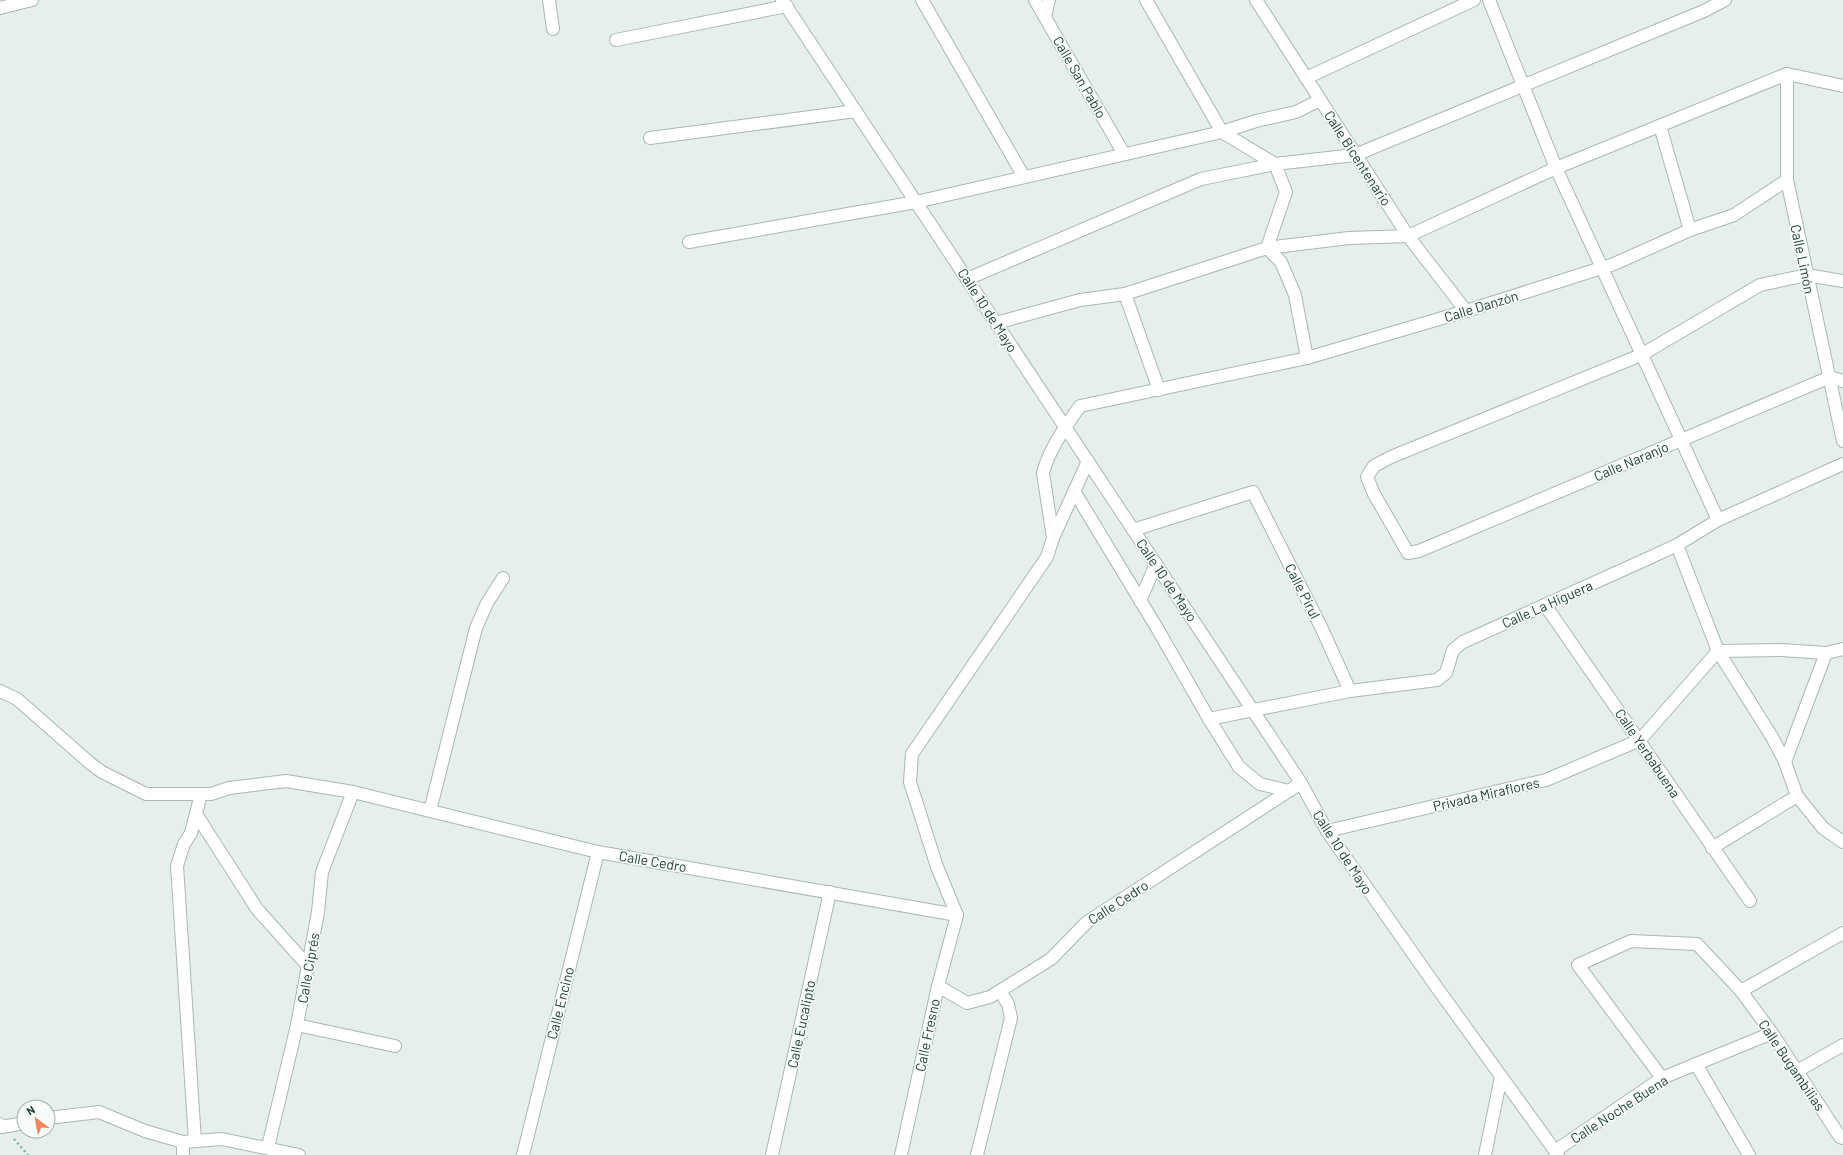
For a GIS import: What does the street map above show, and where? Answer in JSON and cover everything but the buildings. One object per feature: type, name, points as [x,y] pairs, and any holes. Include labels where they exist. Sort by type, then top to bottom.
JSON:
[{"type":"street","points":[[0,8],[32,0]]},
{"type":"street","points":[[549,0],[553,29]]},
{"type":"street","points":[[922,0],[1024,177]]},
{"type":"street","name":"Calle San Pablo","points":[[1035,0],[1124,154]]},
{"type":"street","points":[[1045,17],[1049,0]]},
{"type":"street","points":[[1146,0],[1222,132],[1275,164],[1286,192],[1267,248]]},
{"type":"street","points":[[1306,78],[1474,0]]},
{"type":"street","points":[[1489,0],[1556,168],[1603,267],[1641,355],[1718,520]]},
{"type":"street","points":[[967,279],[1201,179],[1275,164],[1355,155],[1523,86],[1702,6],[1725,0]]},
{"type":"street","name":"Calle Bicentenario","points":[[1260,1],[1306,78],[1408,236],[1466,311]]},
{"type":"street","points":[[616,40],[784,3]]},
{"type":"street","name":"Calle 10 de Mayo","points":[[784,3],[1301,783],[1327,831],[1501,1077],[1557,1153]]},
{"type":"street","points":[[996,323],[1080,300],[1125,294],[1267,248],[1348,238],[1408,236],[1556,168],[1787,74],[1843,86]]},
{"type":"street","name":"Calle Limón","points":[[1787,74],[1787,180],[1843,441]]},
{"type":"street","points":[[689,242],[916,202],[1222,132],[1256,121],[1296,112],[1320,100]]},
{"type":"street","points":[[650,138],[856,111]]},
{"type":"street","points":[[1660,126],[1690,230]]},
{"type":"street","name":"Calle Danzón","points":[[1052,538],[1043,473],[1046,463],[1066,427],[1080,406],[1307,358],[1466,311],[1603,267],[1690,230],[1734,215],[1787,180]]},
{"type":"street","points":[[1267,248],[1281,262],[1295,295],[1307,358]]},
{"type":"street","points":[[1641,355],[1760,285],[1807,275],[1843,281]]},
{"type":"street","points":[[1125,294],[1159,390]]},
{"type":"street","name":"Calle Naranjo","points":[[1641,355],[1391,457],[1374,466],[1367,478],[1374,494],[1408,552],[1419,551],[1830,377]]},
{"type":"street","points":[[1830,377],[1843,381]]},
{"type":"street","points":[[957,915],[937,867],[910,782],[912,754],[1047,557],[1052,538],[1088,461]]},
{"type":"street","name":"Calle La Higuera","points":[[1209,719],[1350,691],[1437,680],[1446,673],[1453,650],[1463,642],[1677,545],[1718,520],[1843,464]]},
{"type":"street","points":[[1074,491],[1239,767],[1260,784],[1289,791]]},
{"type":"street","name":"Calle Pirul","points":[[1134,530],[1253,492],[1322,629],[1350,691]]},
{"type":"street","points":[[1677,545],[1718,651],[1772,737],[1785,762],[1797,796],[1823,828],[1843,842]]},
{"type":"street","points":[[1140,601],[1156,564]]},
{"type":"street","points":[[430,811],[476,628],[488,603],[503,578]]},
{"type":"street","name":"Calle Yerbabuena","points":[[1545,605],[1640,740],[1712,848],[1750,901]]},
{"type":"street","points":[[1640,740],[1718,651],[1780,650],[1826,653],[1843,648]]},
{"type":"street","points":[[1785,762],[1826,653]]},
{"type":"street","name":"Calle Cedro","points":[[0,691],[17,700],[91,764],[146,794],[211,794],[228,788],[286,781],[353,792],[598,852],[957,915]]},
{"type":"street","name":"Privada Miraflores","points":[[1327,831],[1546,780],[1640,740]]},
{"type":"street","name":"Calle Cedro","points":[[938,986],[967,1003],[990,997],[1051,958],[1087,922],[1301,783]]},
{"type":"street","name":"Calle Ciprés","points":[[268,1148],[297,1025],[318,912],[322,872],[353,792]]},
{"type":"street","points":[[182,1155],[189,1141],[177,866],[184,844],[191,833],[201,794]]},
{"type":"street","points":[[1712,848],[1797,796]]},
{"type":"street","points":[[196,814],[257,909],[308,966]]},
{"type":"street","name":"Calle Encino","points":[[523,1155],[598,852]]},
{"type":"street","name":"Calle Eucalipto","points":[[772,1155],[830,892]]},
{"type":"street","name":"Calle Fresno","points":[[901,1155],[938,986],[957,915]]},
{"type":"street","points":[[1741,991],[1843,933]]},
{"type":"street","name":"Calle Bugambilias","points":[[1662,1078],[1578,965],[1630,941],[1697,944],[1741,991],[1772,1033],[1843,1138]]},
{"type":"street","points":[[977,1155],[1011,1018],[1008,1004],[1000,991]]},
{"type":"street","points":[[297,1025],[395,1046]]},
{"type":"street","name":"Calle Noche Buena","points":[[1557,1153],[1662,1078],[1772,1033]]},
{"type":"street","points":[[1797,1071],[1843,1045]]},
{"type":"street","points":[[1696,1064],[1748,1155]]},
{"type":"street","points":[[1485,1155],[1501,1077]]},
{"type":"street","points":[[56,1117],[99,1112],[145,1131],[189,1141],[222,1139],[299,1155]]},
{"type":"street","points":[[1,1126],[16,1124]]},
{"type":"path","points":[[1,1126],[28,1155]]}]
